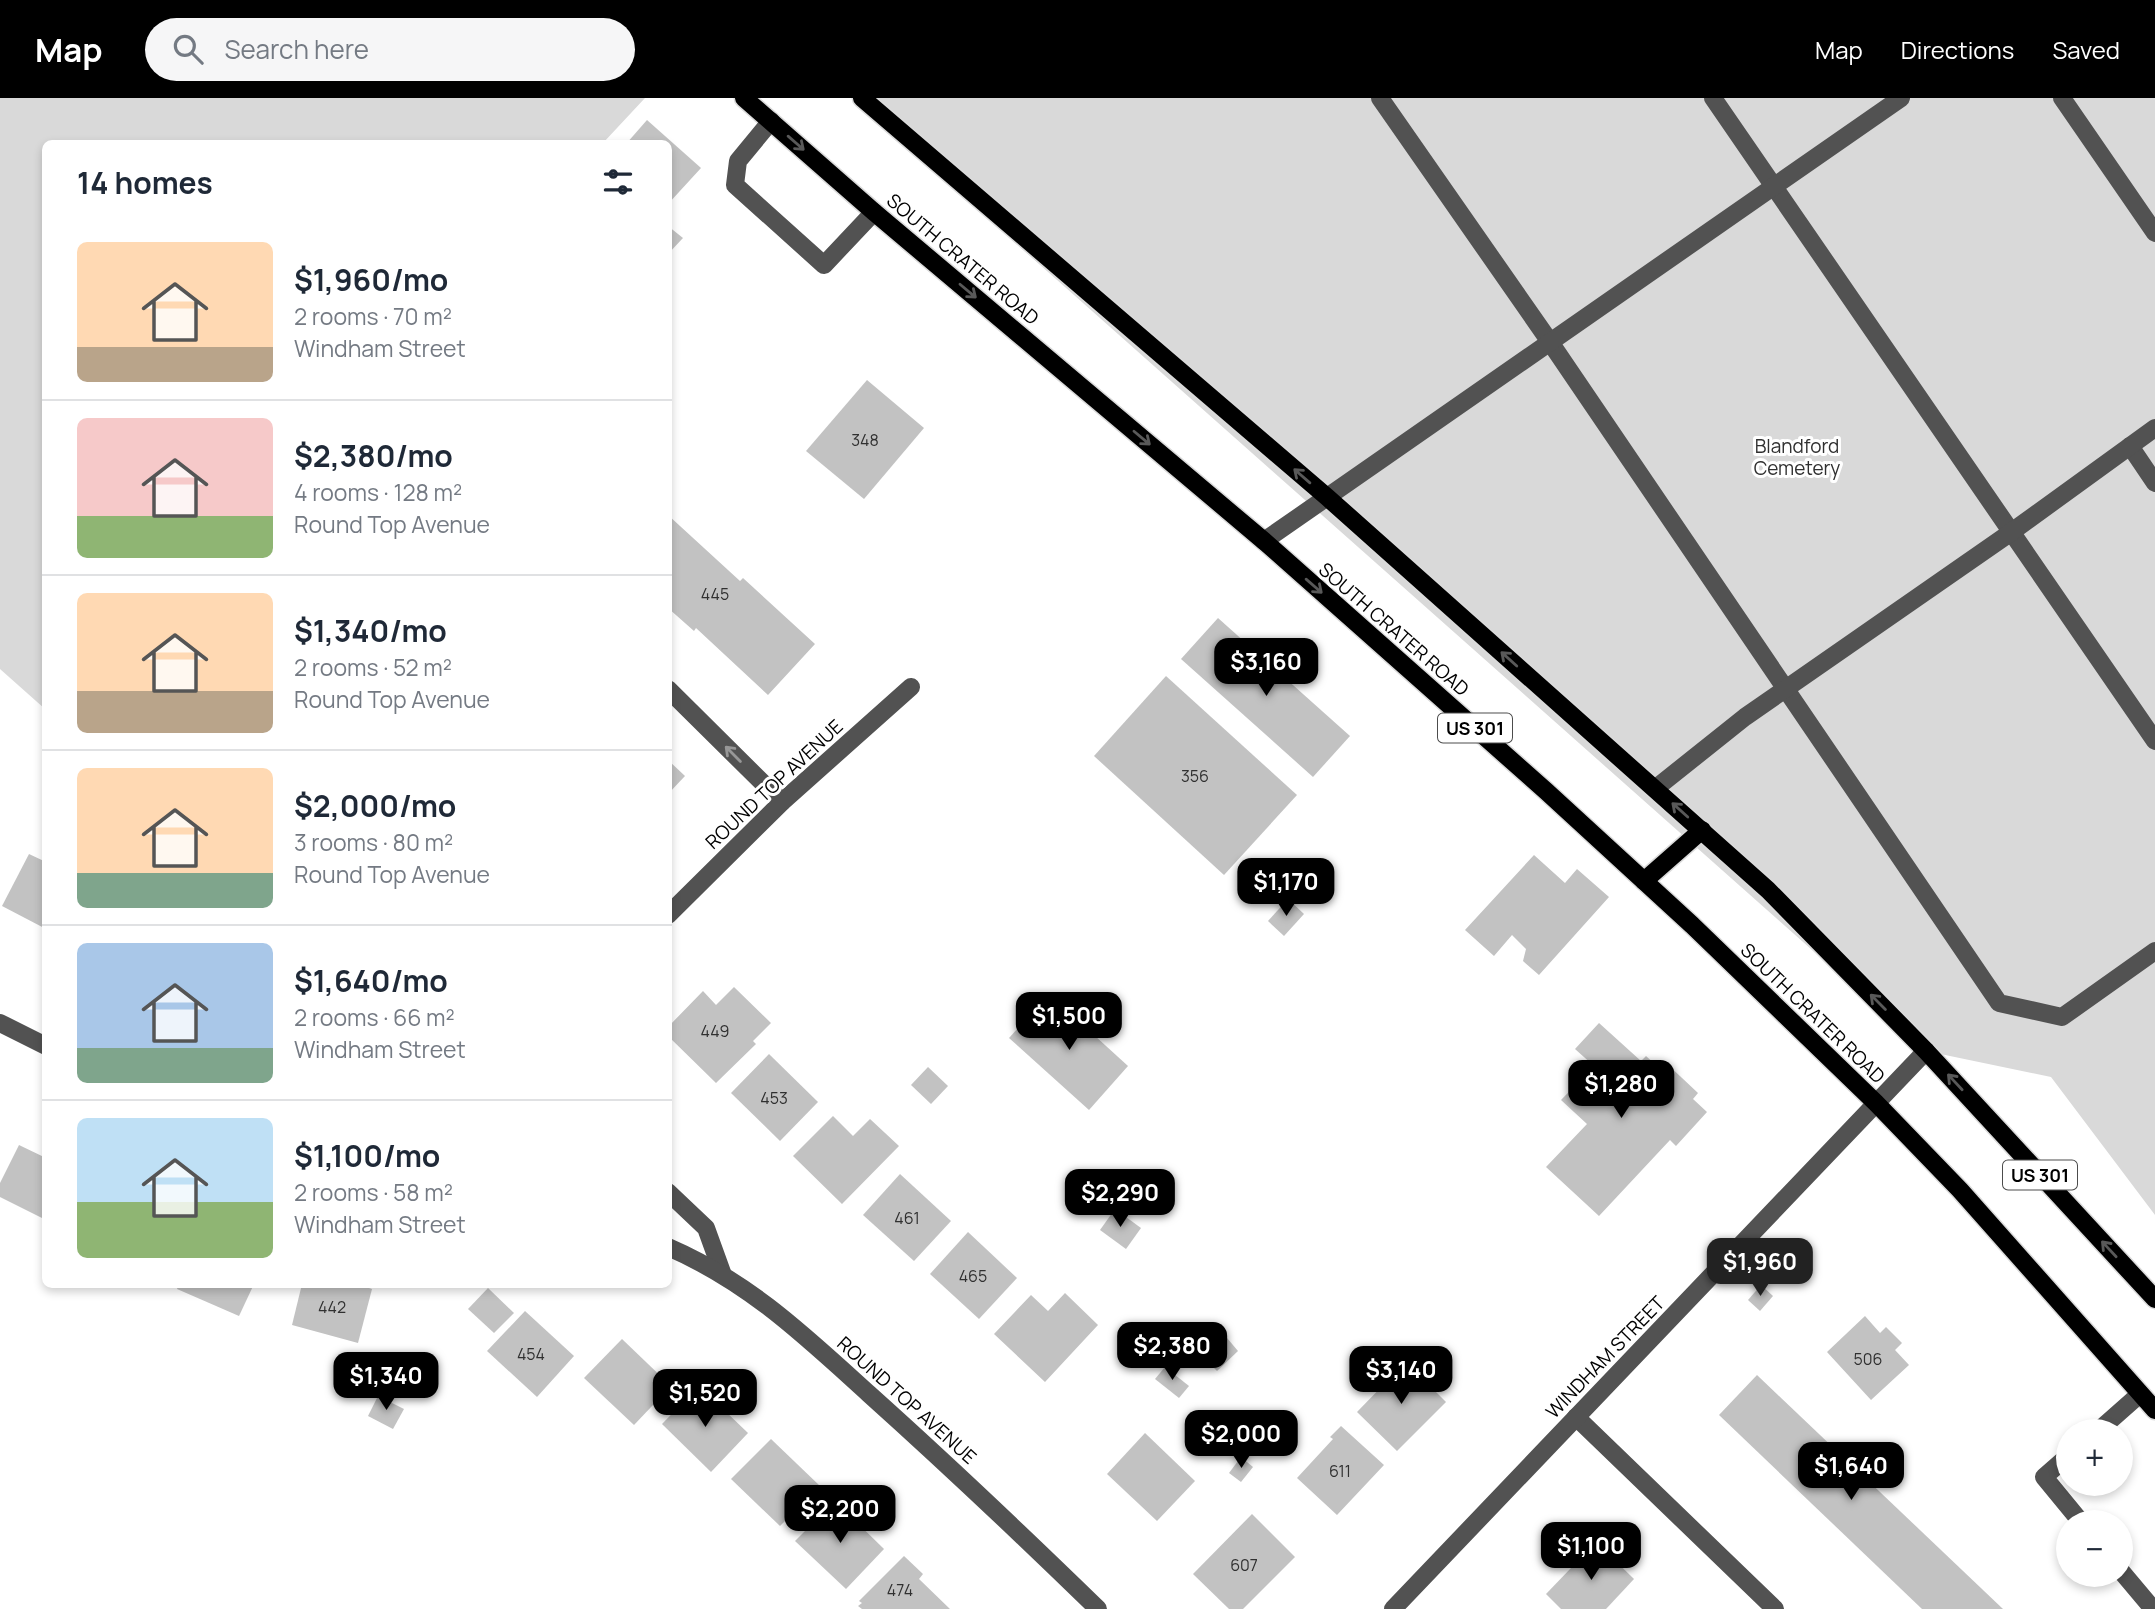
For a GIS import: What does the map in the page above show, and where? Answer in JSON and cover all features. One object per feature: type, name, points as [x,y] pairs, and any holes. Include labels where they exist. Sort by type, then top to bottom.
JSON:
[{"type":"main road","name":"SOUTH CRATER ROAD","points":[[744,98],[874,212],[1264,541],[1644,881],[1876,1103],[1960,1190],[2155,1410]]},
{"type":"main road","name":"US 301","points":[[862,98],[1327,497],[1768,890],[1926,1051],[2155,1299]]},
{"type":"main road","points":[[1644,881],[1702,830]]},
{"type":"street","points":[[1380,98],[1550,342],[1999,1003],[2062,1017],[2155,951]]},
{"type":"street","points":[[1713,98],[2155,741]]},
{"type":"street","points":[[1264,541],[1901,98]]},
{"type":"street","points":[[2062,98],[2155,233]]},
{"type":"street","points":[[771,121],[737,161],[735,185],[824,265],[874,212]]},
{"type":"street","points":[[1656,788],[1745,717],[2155,429]]},
{"type":"street","points":[[2130,446],[2155,483]]},
{"type":"street","name":"ROUND TOP AVENUE","points":[[672,911],[782,802],[911,687]]},
{"type":"street","points":[[672,693],[782,802]]},
{"type":"street","points":[[0,1023],[42,1044]]},
{"type":"street","name":"WINDHAM STREET","points":[[1393,1609],[1926,1051]]},
{"type":"street","points":[[672,1196],[706,1228],[723,1275]]},
{"type":"street","name":"ROUND TOP AVENUE","points":[[672,1249],[698,1259],[754,1294],[815,1345],[953,1469],[1098,1609]]},
{"type":"street","points":[[2112,1419],[2140,1394]]},
{"type":"street","points":[[1576,1417],[1775,1609]]},
{"type":"street","points":[[2056,1466],[2044,1477],[2056,1492]]},
{"type":"street","points":[[2060,1496],[2071,1510]]},
{"type":"street","points":[[2133,1585],[2153,1609]]},
{"type":"green space","points":[[0,98],[645,98],[606,140],[42,140],[42,706],[0,669]]},
{"type":"green space","name":"Blandford Cemetery","points":[[852,98],[2155,98],[2155,1215],[2051,1077],[1926,1051]]},
{"type":"building","points":[[647,120],[670,140],[630,140]]},
{"type":"building","points":[[672,142],[701,168],[672,200]]},
{"type":"building","points":[[672,229],[683,238],[672,250]]},
{"type":"building","points":[[867,380],[924,428],[864,499],[806,451]]},
{"type":"building","points":[[672,519],[740,581],[743,578],[815,644],[768,695],[696,628],[694,631],[672,612]]},
{"type":"building","points":[[1218,618],[1350,736],[1313,777],[1181,659]]},
{"type":"building","points":[[1166,676],[1297,795],[1224,875],[1094,756]]},
{"type":"building","points":[[672,764],[685,776],[672,790]]},
{"type":"building","points":[[29,854],[42,860],[42,927],[2,906]]},
{"type":"building","points":[[1534,855],[1565,883],[1577,869],[1609,897],[1539,975],[1523,961],[1526,949],[1512,935],[1494,956],[1465,930]]},
{"type":"building","points":[[1288,899],[1304,914],[1284,936],[1268,921]]},
{"type":"building","points":[[734,987],[771,1023],[753,1041],[756,1044],[716,1083],[672,1040],[672,1023],[703,991],[716,1005]]},
{"type":"building","points":[[1049,994],[1128,1066],[1089,1110],[1009,1038]]},
{"type":"building","points":[[1599,1023],[1641,1061],[1646,1056],[1659,1068],[1665,1062],[1698,1093],[1693,1099],[1707,1112],[1676,1146],[1670,1140],[1599,1216],[1546,1167],[1587,1124],[1561,1100],[1594,1066],[1575,1049]]},
{"type":"building","points":[[769,1054],[818,1102],[780,1141],[731,1093]]},
{"type":"building","points":[[928,1067],[948,1086],[931,1104],[911,1085]]},
{"type":"building","points":[[833,1116],[853,1136],[870,1119],[899,1146],[842,1204],[793,1156]]},
{"type":"building","points":[[19,1145],[42,1156],[42,1218],[0,1197],[0,1183]]},
{"type":"building","points":[[900,1174],[951,1221],[914,1261],[863,1215]]},
{"type":"building","points":[[1115,1209],[1141,1228],[1126,1249],[1100,1230]]},
{"type":"building","points":[[968,1232],[1017,1278],[979,1319],[930,1274]]},
{"type":"building","points":[[1761,1285],[1773,1296],[1760,1311],[1748,1300]]},
{"type":"building","points":[[177,1288],[252,1288],[239,1316]]},
{"type":"building","points":[[301,1288],[372,1289],[358,1343],[292,1325]]},
{"type":"building","points":[[488,1288],[514,1313],[494,1333],[468,1309]]},
{"type":"building","points":[[1065,1293],[1098,1325],[1045,1382],[994,1334],[1031,1295],[1048,1311]]},
{"type":"building","points":[[525,1311],[574,1356],[537,1397],[487,1351]]},
{"type":"building","points":[[1865,1316],[1880,1333],[1886,1327],[1902,1343],[1895,1350],[1909,1365],[1871,1400],[1827,1352]]},
{"type":"building","points":[[1227,1338],[1238,1351],[1217,1371],[1205,1359]]},
{"type":"building","points":[[622,1339],[671,1386],[634,1425],[584,1378]]},
{"type":"building","points":[[1402,1358],[1446,1402],[1397,1451],[1357,1412],[1393,1375],[1390,1371]]},
{"type":"building","points":[[1165,1367],[1189,1386],[1179,1398],[1155,1379]]},
{"type":"building","points":[[1757,1375],[2003,1609],[1922,1609],[1719,1415]]},
{"type":"building","points":[[699,1386],[748,1433],[711,1472],[662,1424]]},
{"type":"building","points":[[378,1396],[404,1409],[393,1429],[368,1416]]},
{"type":"building","points":[[1341,1426],[1384,1465],[1337,1515],[1297,1478],[1333,1439],[1330,1437]]},
{"type":"building","points":[[1145,1433],[1195,1481],[1157,1521],[1107,1474]]},
{"type":"building","points":[[771,1439],[820,1486],[780,1526],[731,1479]]},
{"type":"building","points":[[1241,1457],[1253,1467],[1241,1482],[1229,1473]]},
{"type":"building","points":[[835,1501],[884,1549],[846,1589],[795,1541]]},
{"type":"building","points":[[1252,1514],[1295,1557],[1243,1609],[1229,1609],[1193,1574]]},
{"type":"building","points":[[1596,1542],[1634,1579],[1606,1609],[1561,1609],[1546,1594]]},
{"type":"building","points":[[904,1556],[923,1574],[919,1579],[950,1609],[862,1609],[858,1606],[862,1603],[859,1601]]}]
